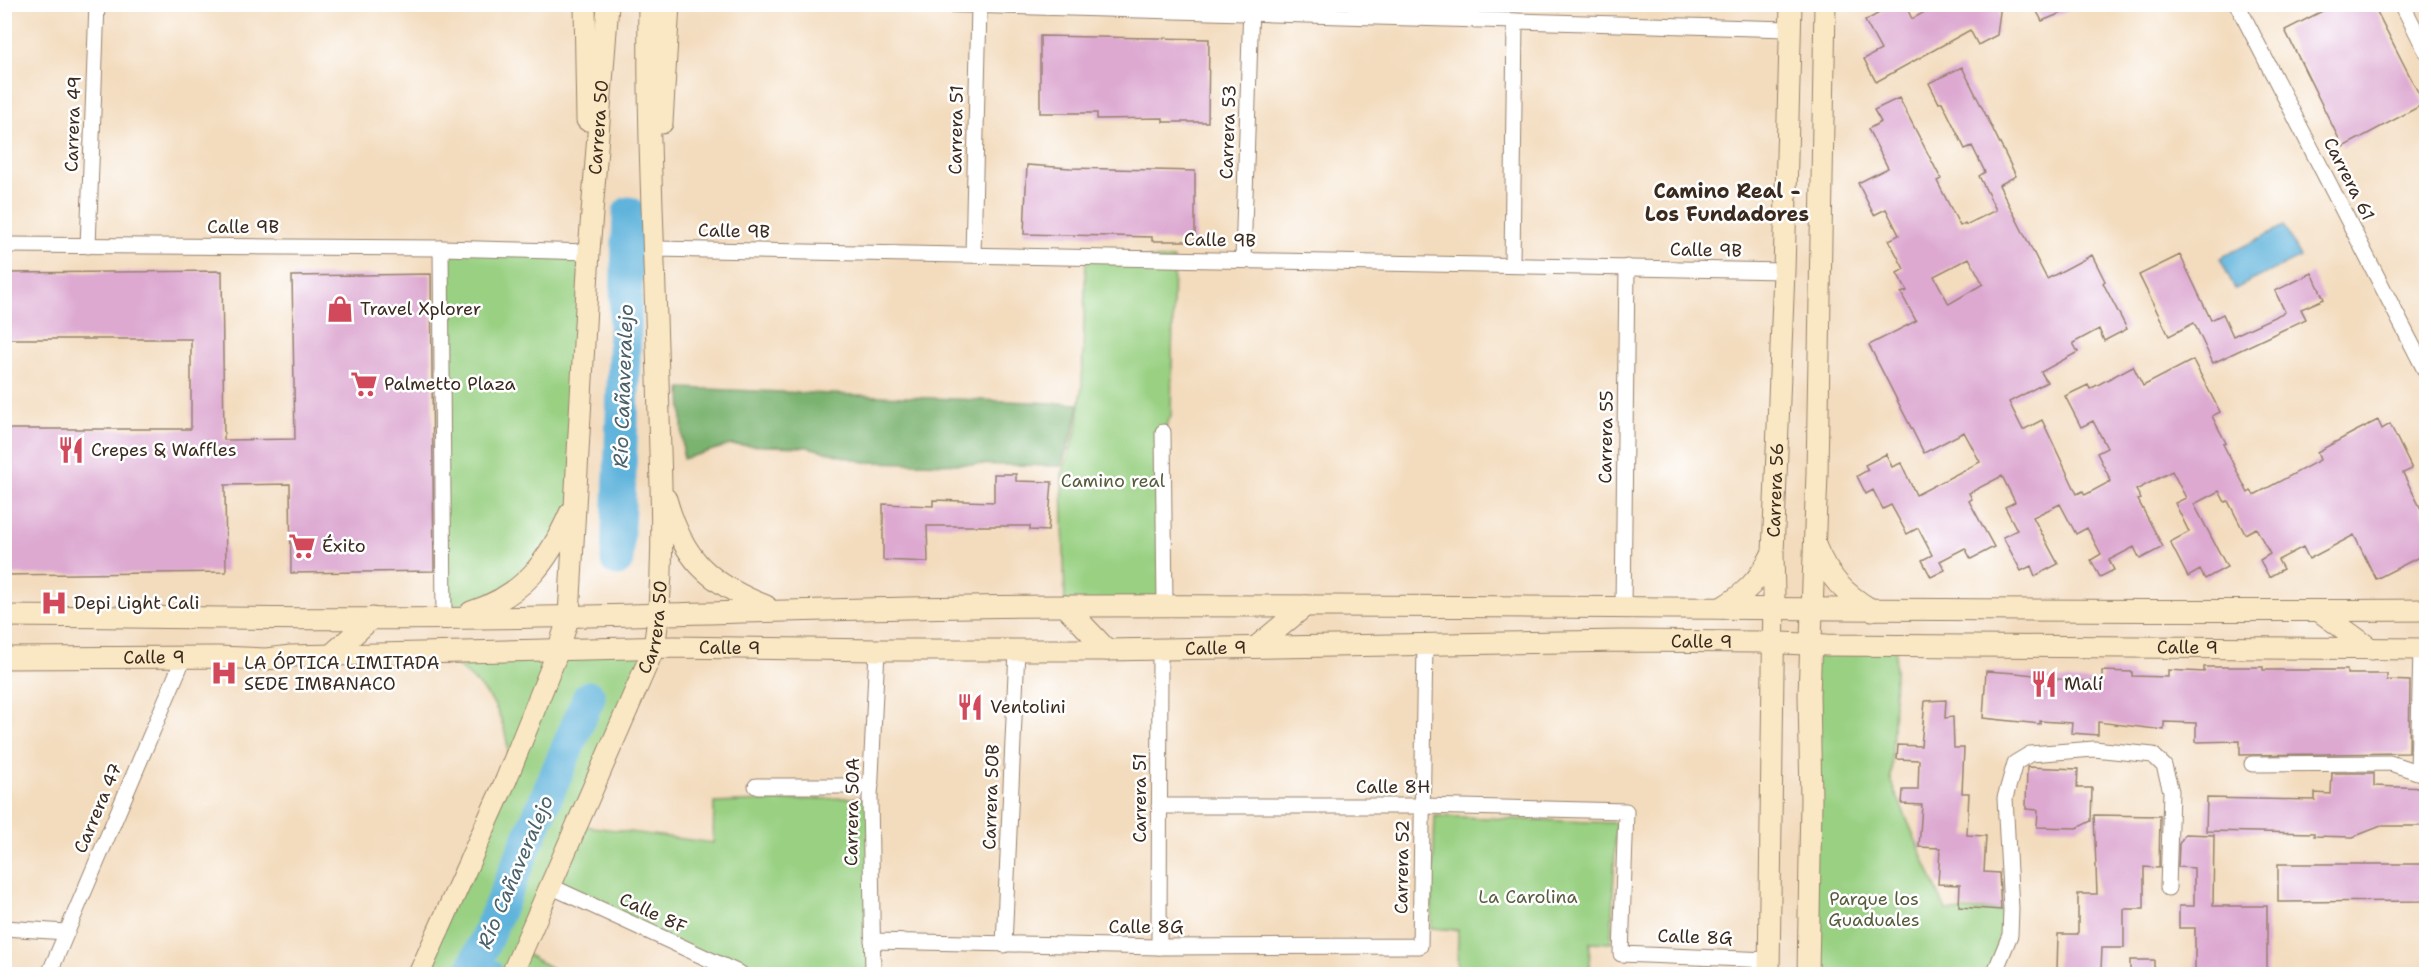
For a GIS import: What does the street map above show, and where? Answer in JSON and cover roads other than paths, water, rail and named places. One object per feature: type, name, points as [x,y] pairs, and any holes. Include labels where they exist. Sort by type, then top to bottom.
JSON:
[{"type":"main road","name":"Carrera 50","points":[[585,4],[589,252]]},
{"type":"main road","name":"Carrera 50","points":[[655,249],[669,4]]},
{"type":"main road","name":"Carrera 56","points":[[1769,967],[1773,554],[1791,4]]},
{"type":"main road","points":[[1808,975],[1811,800],[1810,644],[1825,4]]},
{"type":"main road","name":"Carrera 50","points":[[419,975],[565,650],[575,616],[574,501],[589,252],[608,9]]},
{"type":"main road","name":"Carrera 50","points":[[512,975],[645,648],[651,614],[660,477],[655,249],[649,115],[649,11]]},
{"type":"main road","points":[[660,477],[676,530],[685,547],[701,568],[733,592],[775,610]]},
{"type":"main road","points":[[444,619],[494,604],[515,592],[550,553],[574,501]]},
{"type":"main road","points":[[1814,542],[1823,564],[1836,583],[1853,599],[1874,611]]},
{"type":"main road","points":[[1721,608],[1737,599],[1752,586],[1764,571],[1773,554]]},
{"type":"main road","points":[[1065,606],[1107,650]]},
{"type":"main road","name":"Calle 9","points":[[4,616],[444,619],[775,610],[1065,606],[1623,607],[1874,611],[2427,610]]},
{"type":"main road","points":[[1256,647],[1305,606]]},
{"type":"main road","points":[[2319,610],[2371,649]]},
{"type":"main road","points":[[330,656],[372,618]]},
{"type":"main road","name":"Calle 9","points":[[4,658],[266,658],[645,648],[1160,650],[1622,641],[2424,649]]},
{"type":"street","name":"Carrera 49","points":[[88,246],[97,4]]},
{"type":"street","points":[[933,4],[1251,8],[1515,21],[1790,29]]},
{"type":"street","name":"Carrera 61","points":[[2237,4],[2427,372]]},
{"type":"street","points":[[2402,4],[2427,51]]},
{"type":"street","name":"Carrera 51","points":[[973,254],[979,6]]},
{"type":"street","name":"Carrera 53","points":[[1243,260],[1251,8]]},
{"type":"street","points":[[1512,265],[1515,21]]},
{"type":"street","name":"Calle 9B","points":[[4,245],[441,248],[589,252]]},
{"type":"street","points":[[441,248],[444,619]]},
{"type":"street","name":"Calle 9B","points":[[655,249],[1784,271]]},
{"type":"street","name":"Carrera 55","points":[[1623,607],[1628,267]]},
{"type":"street","points":[[1163,432],[1165,606]]},
{"type":"street","name":"Carrera 52","points":[[1420,946],[1425,644]]},
{"type":"street","points":[[2252,764],[2390,763],[2422,773],[2424,649]]},
{"type":"street","name":"Carrera 50A","points":[[873,975],[871,786],[877,650]]},
{"type":"street","name":"Carrera 50B","points":[[1004,945],[1017,650]]},
{"type":"street","name":"Carrera 51","points":[[1159,947],[1160,650]]},
{"type":"street","name":"Carrera 47","points":[[52,974],[66,932],[184,657]]},
{"type":"street","points":[[1994,975],[2010,935],[2011,909],[2005,798],[2015,763],[2030,754],[2094,749],[2153,755],[2164,766],[2171,791],[2168,888]]},
{"type":"street","points":[[756,786],[871,786]]},
{"type":"street","name":"Calle 8H","points":[[1159,806],[1423,806],[1626,811],[1621,954]]},
{"type":"street","name":"Calle 8F","points":[[550,886],[741,975]]},
{"type":"street","points":[[4,928],[66,932]]},
{"type":"street","name":"Calle 8G","points":[[872,941],[1159,947],[1420,946]]},
{"type":"street","name":"Calle 8G","points":[[1621,954],[1769,967]]},
{"type":"water","points":[[2284,226],[2300,257],[2235,289],[2220,258]]},
{"type":"waterway","name":"Río Cañaveralejo","points":[[617,560],[629,213]]},
{"type":"waterway","name":"Río Cañaveralejo","points":[[487,974],[474,967],[589,697]]},
{"type":"waterway","name":"Río Cañaveralejo","points":[[471,974],[474,967]]},
{"type":"place","name":"Travel Xplorer","points":[[340,309]]},
{"type":"place","name":"Palmetto Plaza","points":[[364,384]]},
{"type":"place","name":"Crepes & Waffles","points":[[71,450]]},
{"type":"place","name":"Éxito","points":[[302,546]]},
{"type":"place","name":"Depi Light Cali","points":[[54,603]]},
{"type":"place","name":"LA ÓPTICA LIMITADA SEDE IMBANACO","points":[[224,673]]},
{"type":"place","name":"Malí","points":[[2044,684]]},
{"type":"place","name":"Ventolini","points":[[970,707]]},
{"type":"district","name":"Camino Real - Los Fundadores","points":[[1727,202]]},
{"type":"park label","name":"Camino real","points":[[1113,481]]},
{"type":"park label","name":"La Carolina","points":[[1528,897]]},
{"type":"park label","name":"Parque los Guaduales","points":[[1874,909]]}]
